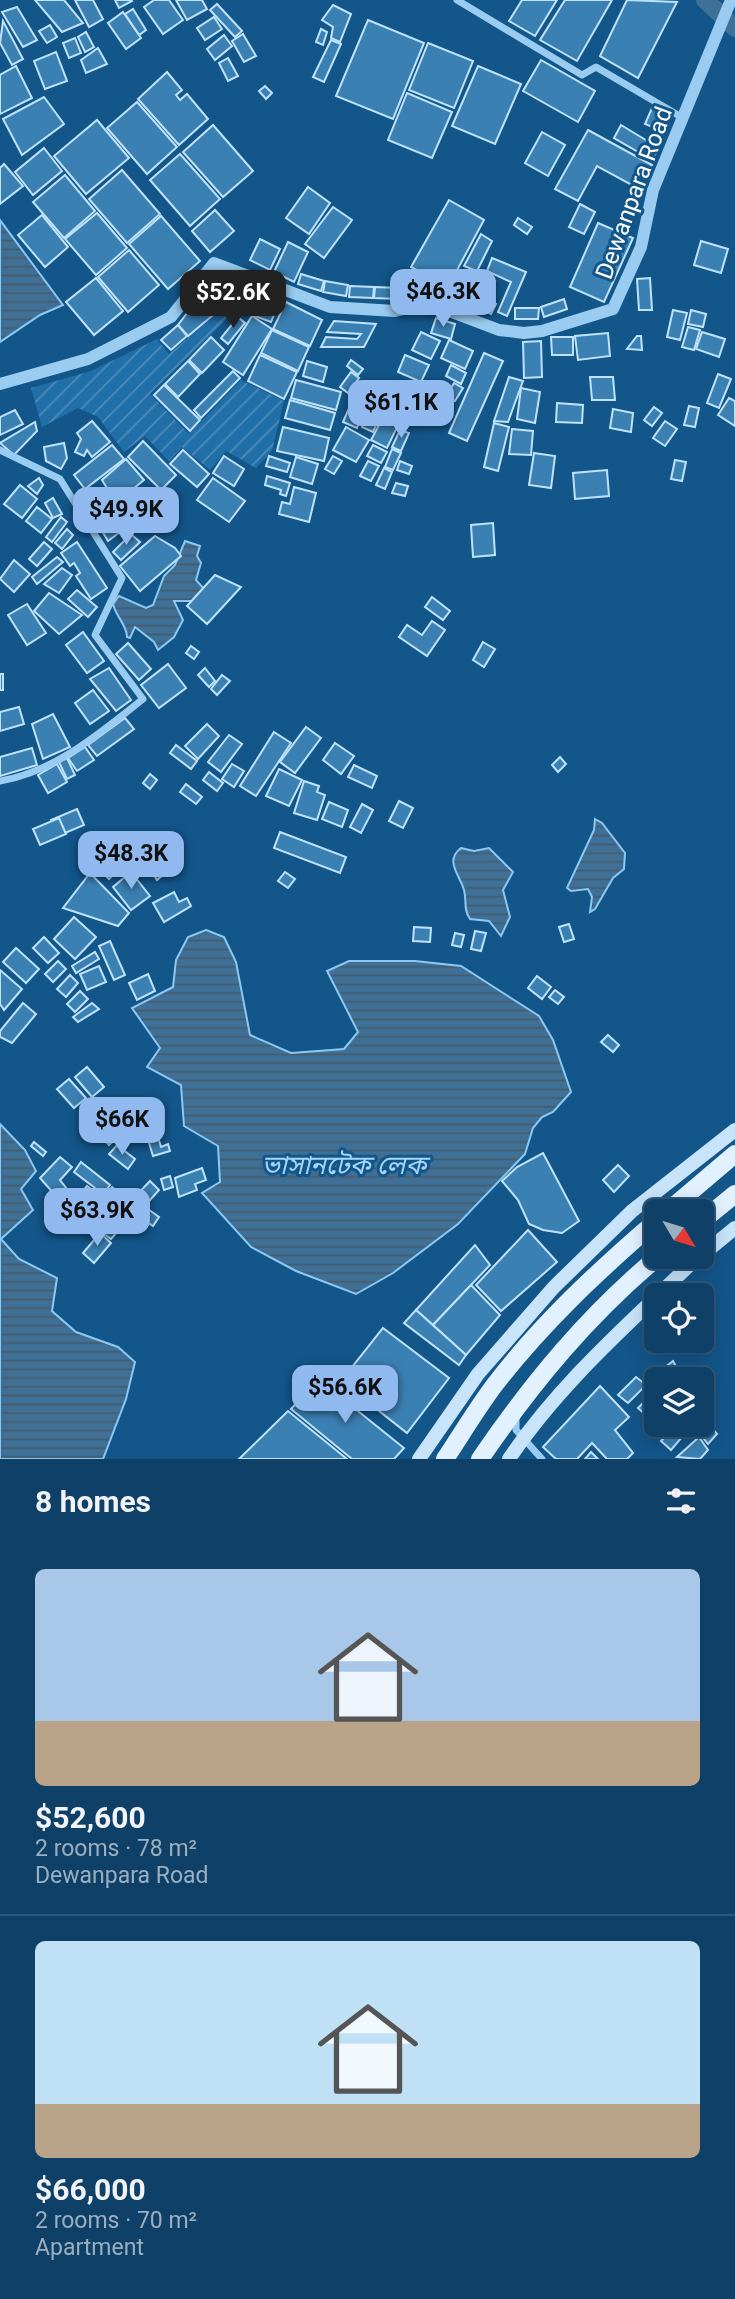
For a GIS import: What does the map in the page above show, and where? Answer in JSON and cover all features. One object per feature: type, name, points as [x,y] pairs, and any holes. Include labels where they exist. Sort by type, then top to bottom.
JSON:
[{"type":"main road","points":[[419,1459],[478,1374],[554,1287],[632,1211],[735,1130]]},
{"type":"main road","points":[[682,1199],[735,1153]]},
{"type":"main road","points":[[714,1211],[735,1194]]},
{"type":"main road","points":[[714,1245],[735,1227]]},
{"type":"main road","points":[[445,1459],[493,1387],[561,1309],[644,1231]]},
{"type":"main road","points":[[480,1459],[516,1406],[583,1326],[645,1269]]},
{"type":"main road","points":[[671,1283],[687,1269]]},
{"type":"main road","points":[[509,1459],[523,1438],[617,1333],[644,1308]]},
{"type":"street","points":[[457,0],[582,75],[596,67],[683,118]]},
{"type":"street","name":"Dewanpara Road","points":[[0,384],[88,359],[160,324],[171,317],[214,262],[330,307],[395,311],[415,306],[440,308],[499,330],[524,333],[542,331],[613,309],[641,247],[653,190],[731,0]]},
{"type":"street","points":[[0,450],[60,479],[122,578],[95,635],[143,699],[96,736],[60,758],[0,781]]},
{"type":"street","points":[[516,1406],[516,1430],[542,1459]]},
{"type":"shaded area","points":[[218,275],[236,282],[230,308],[236,310],[150,394],[189,434],[241,380],[284,401],[272,451],[256,468],[226,451],[210,470],[182,447],[169,461],[145,436],[124,452],[98,417],[78,408],[42,427],[31,388],[91,371],[157,339],[169,354],[226,306],[207,286]]},
{"type":"water","points":[[0,220],[63,305],[40,315],[0,342]]},
{"type":"water","points":[[185,541],[200,546],[197,556],[201,563],[196,580],[206,591],[200,601],[174,601],[183,620],[174,637],[158,650],[154,642],[135,627],[130,638],[127,637],[113,604],[119,596],[146,608],[153,605],[164,576],[175,565]]},
{"type":"water","points":[[595,819],[602,823],[625,853],[624,869],[613,878],[595,909],[590,912],[592,897],[588,889],[571,891],[567,888],[594,830]]},
{"type":"water","points":[[461,848],[474,851],[489,848],[513,872],[503,890],[510,917],[501,936],[489,921],[470,919],[468,915],[464,890],[453,863]]},
{"type":"water","name":"ভাসানটেক লেক","points":[[206,930],[224,937],[236,962],[250,1035],[291,1053],[344,1049],[358,1032],[327,971],[349,961],[415,961],[461,966],[539,1016],[553,1040],[571,1092],[553,1112],[542,1117],[533,1128],[525,1154],[458,1224],[393,1273],[356,1294],[296,1271],[251,1247],[202,1193],[220,1182],[218,1146],[184,1126],[181,1085],[147,1067],[160,1048],[132,1008],[173,987],[176,960],[188,937]]},
{"type":"water","points":[[0,1124],[25,1150],[36,1171],[21,1189],[33,1210],[1,1239],[19,1259],[57,1278],[52,1311],[76,1332],[118,1347],[135,1362],[126,1399],[103,1459],[0,1459]]},
{"type":"building","points":[[35,0],[64,0],[83,23],[62,32]]},
{"type":"building","points":[[75,0],[93,0],[103,19],[89,27]]},
{"type":"building","points":[[115,0],[131,0],[132,1],[119,8]]},
{"type":"building","points":[[154,0],[169,0],[183,20],[163,34],[144,7]]},
{"type":"building","points":[[176,0],[202,0],[207,9],[187,20]]},
{"type":"building","points":[[522,0],[557,0],[535,36],[509,21]]},
{"type":"building","points":[[565,0],[612,0],[577,61],[540,40]]},
{"type":"building","points":[[627,0],[677,2],[638,78],[600,56]]},
{"type":"building","points":[[217,4],[242,31],[235,37],[210,10]]},
{"type":"building","points":[[333,5],[351,14],[340,42],[331,38],[333,27],[322,20]]},
{"type":"building","points":[[17,7],[37,40],[23,47],[2,12]]},
{"type":"building","points":[[133,9],[146,30],[139,35],[125,14]]},
{"type":"building","points":[[123,12],[141,38],[126,49],[108,23]]},
{"type":"building","points":[[214,17],[222,29],[205,40],[197,28]]},
{"type":"building","points":[[368,20],[424,43],[393,119],[336,96]]},
{"type":"building","points":[[3,21],[23,59],[12,65],[0,43]]},
{"type":"building","points":[[50,25],[57,37],[47,43],[39,31]]},
{"type":"building","points":[[321,29],[327,32],[323,45],[316,42]]},
{"type":"building","points":[[86,32],[94,47],[85,52],[78,37]]},
{"type":"building","points":[[243,34],[256,56],[244,62],[232,41]]},
{"type":"building","points":[[224,35],[232,46],[215,60],[207,49]]},
{"type":"building","points":[[75,38],[81,53],[69,58],[63,43]]},
{"type":"building","points":[[331,40],[341,44],[324,82],[313,77]]},
{"type":"building","points":[[428,43],[473,61],[454,108],[409,90]]},
{"type":"building","points":[[98,48],[107,64],[86,73],[81,60]]},
{"type":"building","points":[[56,52],[67,81],[45,89],[34,61]]},
{"type":"building","points":[[228,58],[238,76],[228,81],[219,63]]},
{"type":"building","points":[[541,60],[595,91],[578,122],[523,91]]},
{"type":"building","points":[[16,66],[32,98],[0,114],[0,75]]},
{"type":"building","points":[[478,66],[521,84],[495,144],[452,126]]},
{"type":"building","points":[[167,72],[182,90],[176,95],[180,100],[187,94],[208,119],[179,145],[138,99]]},
{"type":"building","points":[[265,86],[272,93],[266,99],[259,91]]},
{"type":"building","points":[[407,93],[452,112],[432,158],[388,140]]},
{"type":"building","points":[[44,97],[64,124],[22,155],[3,119]]},
{"type":"building","points":[[137,102],[177,147],[147,174],[107,128]]},
{"type":"building","points":[[652,108],[662,113],[655,128],[645,124]]},
{"type":"building","points":[[97,120],[129,158],[86,194],[54,156]]},
{"type":"building","points":[[213,125],[253,171],[223,197],[183,152]]},
{"type":"building","points":[[621,125],[659,148],[652,160],[614,138]]},
{"type":"building","points":[[588,130],[652,165],[639,189],[597,166],[578,201],[555,189]]},
{"type":"building","points":[[542,132],[565,145],[548,176],[525,163]]},
{"type":"building","points":[[44,148],[62,171],[33,195],[15,172]]},
{"type":"building","points":[[180,154],[220,199],[190,226],[150,180]]},
{"type":"building","points":[[4,164],[23,186],[0,204],[0,168]]},
{"type":"building","points":[[122,170],[160,214],[127,243],[89,199]]},
{"type":"building","points":[[65,175],[95,211],[64,238],[33,202]]},
{"type":"building","points":[[308,187],[330,203],[309,234],[286,218]]},
{"type":"building","points":[[449,200],[484,220],[448,287],[411,267]]},
{"type":"building","points":[[580,204],[595,212],[584,234],[569,227]]},
{"type":"building","points":[[333,207],[352,220],[324,258],[305,244]]},
{"type":"building","points":[[215,210],[234,231],[210,252],[192,231]]},
{"type":"building","points":[[97,213],[127,248],[96,275],[65,239]]},
{"type":"building","points":[[42,215],[68,247],[45,267],[18,235]]},
{"type":"building","points":[[161,216],[200,261],[168,289],[129,244]]},
{"type":"building","points":[[518,218],[532,227],[527,234],[514,225]]},
{"type":"building","points":[[598,223],[633,238],[604,302],[570,287]]},
{"type":"building","points":[[481,234],[492,241],[477,271],[464,266]]},
{"type":"building","points":[[260,239],[280,249],[270,270],[250,260]]},
{"type":"building","points":[[701,241],[728,249],[721,273],[694,265]]},
{"type":"building","points":[[288,242],[308,252],[294,282],[274,272]]},
{"type":"building","points":[[129,250],[159,285],[128,312],[98,277]]},
{"type":"building","points":[[492,258],[526,272],[507,316],[498,312],[511,282],[487,271]]},
{"type":"building","points":[[477,271],[495,281],[487,297],[468,287]]},
{"type":"building","points":[[301,274],[324,281],[321,291],[298,284]]},
{"type":"building","points":[[403,277],[423,280],[421,296],[401,293]]},
{"type":"building","points":[[96,278],[123,311],[94,335],[66,302]]},
{"type":"building","points":[[650,278],[652,310],[639,310],[637,279]]},
{"type":"building","points":[[325,281],[348,285],[346,296],[323,292]]},
{"type":"building","points":[[237,284],[280,301],[271,322],[255,316],[260,305],[233,294]]},
{"type":"building","points":[[426,284],[449,289],[446,300],[423,294]]},
{"type":"building","points":[[350,286],[374,287],[373,298],[349,297]]},
{"type":"building","points":[[207,287],[224,306],[188,336],[178,325]]},
{"type":"building","points":[[375,287],[399,288],[398,299],[374,298]]},
{"type":"building","points":[[475,293],[496,304],[491,314],[469,303]]},
{"type":"building","points":[[234,298],[256,304],[253,314],[231,308]]},
{"type":"building","points":[[564,299],[567,309],[544,317],[541,307]]},
{"type":"building","points":[[286,302],[322,320],[310,346],[273,329]]},
{"type":"building","points":[[515,308],[539,308],[538,319],[515,319]]},
{"type":"building","points":[[673,310],[687,313],[680,340],[667,337]]},
{"type":"building","points":[[691,310],[706,314],[703,327],[688,324]]},
{"type":"building","points":[[252,316],[272,329],[243,375],[223,362]]},
{"type":"building","points":[[238,317],[245,323],[228,344],[221,338]]},
{"type":"building","points":[[436,318],[455,324],[451,339],[431,333]]},
{"type":"building","points":[[334,321],[376,324],[364,347],[321,347],[326,337],[357,339],[361,334],[327,332]]},
{"type":"building","points":[[178,325],[187,336],[171,350],[161,340]]},
{"type":"building","points":[[688,327],[700,330],[694,350],[682,347]]},
{"type":"building","points":[[272,330],[309,347],[298,371],[261,353]]},
{"type":"building","points":[[421,332],[440,341],[431,359],[412,350]]},
{"type":"building","points":[[702,332],[725,339],[719,357],[696,349]]},
{"type":"building","points":[[608,333],[610,356],[578,360],[575,336]]},
{"type":"building","points":[[637,336],[641,336],[642,350],[627,349]]},
{"type":"building","points":[[211,337],[224,350],[202,373],[189,360]]},
{"type":"building","points":[[551,337],[573,337],[573,355],[552,355]]},
{"type":"building","points":[[449,340],[473,351],[465,369],[441,358]]},
{"type":"building","points":[[541,341],[542,377],[524,378],[523,342]]},
{"type":"building","points":[[484,353],[503,361],[467,441],[449,433]]},
{"type":"building","points":[[260,355],[297,372],[284,399],[248,381]]},
{"type":"building","points":[[405,355],[429,365],[421,382],[398,372]]},
{"type":"building","points":[[351,360],[363,369],[358,375],[347,366]]},
{"type":"building","points":[[188,361],[200,374],[178,397],[165,384]]},
{"type":"building","points":[[307,361],[327,367],[323,382],[303,376]]},
{"type":"building","points":[[451,365],[466,373],[461,384],[446,376]]},
{"type":"building","points":[[233,371],[240,378],[201,418],[194,410]]},
{"type":"building","points":[[351,372],[359,378],[348,393],[340,387]]},
{"type":"building","points":[[718,374],[731,379],[719,408],[707,403]]},
{"type":"building","points":[[509,377],[523,381],[508,422],[494,421]]},
{"type":"building","points":[[590,377],[613,377],[615,400],[592,400]]},
{"type":"building","points":[[296,380],[341,392],[336,410],[291,398]]},
{"type":"building","points":[[399,381],[415,387],[411,397],[395,390]]},
{"type":"building","points":[[423,383],[432,387],[424,404],[416,400]]},
{"type":"building","points":[[442,383],[451,388],[454,383],[463,388],[455,401],[438,391]]},
{"type":"building","points":[[164,385],[200,420],[190,431],[154,395]]},
{"type":"building","points":[[521,388],[540,392],[535,423],[517,419]]},
{"type":"building","points":[[390,391],[411,401],[407,411],[385,401]]},
{"type":"building","points":[[729,398],[735,401],[735,426],[718,415]]},
{"type":"building","points":[[353,399],[367,405],[357,428],[343,422]]},
{"type":"building","points":[[290,400],[335,413],[330,430],[285,418]]},
{"type":"building","points":[[415,402],[424,406],[417,423],[408,419]]},
{"type":"building","points":[[557,403],[583,405],[582,423],[556,422]]},
{"type":"building","points":[[372,405],[383,410],[373,432],[362,427]]},
{"type":"building","points":[[689,406],[699,408],[695,427],[684,425]]},
{"type":"building","points":[[654,407],[662,413],[652,426],[644,420]]},
{"type":"building","points":[[613,409],[633,413],[631,432],[610,428]]},
{"type":"building","points":[[15,410],[23,424],[0,435],[0,417]]},
{"type":"building","points":[[386,412],[401,419],[387,448],[371,440]]},
{"type":"building","points":[[92,421],[110,442],[92,457],[87,450],[84,456],[75,452],[81,439],[77,433]]},
{"type":"building","points":[[665,421],[677,429],[665,446],[653,438]]},
{"type":"building","points":[[35,422],[37,431],[14,455],[0,443]]},
{"type":"building","points":[[494,423],[509,427],[498,471],[484,467]]},
{"type":"building","points":[[283,427],[329,438],[324,461],[277,451]]},
{"type":"building","points":[[346,427],[369,440],[356,462],[333,450]]},
{"type":"building","points":[[512,429],[533,431],[531,455],[509,454]]},
{"type":"building","points":[[400,430],[409,433],[401,451],[392,447]]},
{"type":"building","points":[[143,441],[176,475],[161,490],[128,457]]},
{"type":"building","points":[[64,443],[67,458],[61,469],[46,461],[44,447]]},
{"type":"building","points":[[112,445],[124,459],[85,489],[74,475]]},
{"type":"building","points":[[373,445],[387,452],[381,463],[367,456]]},
{"type":"building","points":[[392,449],[401,453],[393,470],[385,467]]},
{"type":"building","points":[[183,450],[209,474],[197,487],[170,464]]},
{"type":"building","points":[[534,453],[555,456],[551,488],[529,485]]},
{"type":"building","points":[[224,456],[244,469],[234,486],[213,473]]},
{"type":"building","points":[[269,456],[290,463],[287,472],[266,466]]},
{"type":"building","points":[[333,456],[342,461],[334,474],[325,469]]},
{"type":"building","points":[[296,457],[318,464],[312,484],[290,477]]},
{"type":"building","points":[[126,459],[144,480],[116,503],[102,480]]},
{"type":"building","points":[[675,460],[686,462],[682,481],[671,479]]},
{"type":"building","points":[[368,461],[379,466],[371,481],[360,476]]},
{"type":"building","points":[[400,461],[412,466],[409,474],[397,470]]},
{"type":"building","points":[[384,468],[392,472],[385,489],[376,485]]},
{"type":"building","points":[[607,470],[609,496],[575,499],[573,473]]},
{"type":"building","points":[[267,476],[290,483],[286,496],[280,494],[281,490],[265,485]]},
{"type":"building","points":[[39,478],[43,485],[37,494],[28,486]]},
{"type":"building","points":[[213,478],[245,501],[229,522],[197,500]]},
{"type":"building","points":[[396,483],[408,486],[405,496],[392,493]]},
{"type":"building","points":[[20,485],[37,499],[22,518],[4,504]]},
{"type":"building","points":[[294,487],[316,493],[309,522],[279,514],[282,502],[290,504]]},
{"type":"building","points":[[100,492],[128,526],[108,541],[84,501]]},
{"type":"building","points":[[130,495],[150,514],[138,527],[118,508]]},
{"type":"building","points":[[53,498],[62,514],[53,518],[45,503]]},
{"type":"building","points":[[37,507],[52,519],[41,533],[26,521]]},
{"type":"building","points":[[61,517],[67,522],[52,542],[46,537]]},
{"type":"building","points":[[493,523],[495,555],[473,557],[471,525]]},
{"type":"building","points":[[67,529],[73,535],[62,549],[55,543]]},
{"type":"building","points":[[131,534],[140,542],[121,560],[113,552]]},
{"type":"building","points":[[155,536],[175,548],[181,556],[140,591],[120,566]]},
{"type":"building","points":[[44,542],[52,549],[37,566],[29,559]]},
{"type":"building","points":[[77,542],[107,588],[91,599],[76,576],[80,573],[74,563],[70,566],[61,553]]},
{"type":"building","points":[[57,557],[63,562],[37,584],[32,577]]},
{"type":"building","points":[[14,560],[30,574],[14,592],[0,579]]},
{"type":"building","points":[[62,568],[72,575],[59,593],[44,584]]},
{"type":"building","points":[[215,575],[241,587],[207,624],[187,606]]},
{"type":"building","points":[[77,590],[97,607],[88,617],[68,599]]},
{"type":"building","points":[[49,593],[82,615],[59,634],[34,611]]},
{"type":"building","points":[[432,597],[450,611],[443,620],[425,607]]},
{"type":"building","points":[[27,604],[46,633],[27,645],[8,615]]},
{"type":"building","points":[[432,621],[445,630],[427,656],[399,637],[407,625],[422,635]]},
{"type":"building","points":[[83,632],[104,661],[87,673],[66,645]]},
{"type":"building","points":[[483,642],[495,649],[484,667],[473,660]]},
{"type":"building","points":[[128,643],[151,669],[139,680],[116,654]]},
{"type":"building","points":[[191,646],[199,652],[194,659],[186,653]]},
{"type":"building","points":[[168,664],[186,688],[159,708],[141,685]]},
{"type":"building","points":[[109,668],[131,700],[116,711],[90,679]]},
{"type":"building","points":[[205,668],[215,681],[209,687],[198,675]]},
{"type":"building","points":[[0,674],[3,674],[3,690],[0,690]]},
{"type":"building","points":[[222,675],[230,681],[217,695],[211,689]]},
{"type":"building","points":[[93,690],[109,711],[90,724],[75,703]]},
{"type":"building","points":[[19,707],[24,724],[0,731],[0,712]]},
{"type":"building","points":[[53,714],[70,747],[43,759],[32,724]]},
{"type":"building","points":[[125,718],[134,729],[97,756],[88,745]]},
{"type":"building","points":[[207,724],[219,736],[198,759],[185,746]]},
{"type":"building","points":[[306,727],[321,738],[295,773],[280,762]]},
{"type":"building","points":[[274,732],[291,743],[256,796],[240,786]]},
{"type":"building","points":[[229,735],[242,744],[221,772],[208,762]]},
{"type":"building","points":[[335,743],[354,756],[341,774],[323,760]]},
{"type":"building","points":[[176,745],[197,761],[191,769],[170,753]]},
{"type":"building","points":[[85,747],[94,760],[77,771],[68,758]]},
{"type":"building","points":[[32,748],[37,765],[0,776],[0,757]]},
{"type":"building","points":[[560,757],[566,764],[558,772],[552,765]]},
{"type":"building","points":[[67,758],[75,775],[67,779],[59,762]]},
{"type":"building","points":[[57,764],[67,782],[48,793],[38,775]]},
{"type":"building","points":[[232,764],[244,771],[234,787],[222,779]]},
{"type":"building","points":[[354,765],[377,776],[372,788],[348,777]]},
{"type":"building","points":[[279,769],[302,780],[289,806],[266,796]]},
{"type":"building","points":[[209,772],[223,783],[217,791],[203,780]]},
{"type":"building","points":[[150,774],[157,780],[150,789],[143,783]]},
{"type":"building","points":[[304,781],[319,786],[317,792],[325,795],[317,820],[294,813]]},
{"type":"building","points":[[186,784],[202,797],[196,804],[180,792]]},
{"type":"building","points":[[399,801],[413,808],[403,828],[389,821]]},
{"type":"building","points":[[329,802],[348,810],[342,827],[322,819]]},
{"type":"building","points":[[362,804],[373,810],[361,833],[350,827]]},
{"type":"building","points":[[77,809],[84,825],[58,836],[51,820]]},
{"type":"building","points":[[59,818],[66,834],[40,845],[33,829]]},
{"type":"building","points":[[280,832],[346,857],[340,873],[274,848]]},
{"type":"building","points":[[109,840],[129,859],[109,879],[89,860]]},
{"type":"building","points":[[167,845],[181,860],[157,880],[145,862]]},
{"type":"building","points":[[131,872],[150,896],[131,910],[113,887]]},
{"type":"building","points":[[285,872],[295,879],[288,888],[278,881]]},
{"type":"building","points":[[90,873],[129,913],[118,926],[63,908]]},
{"type":"building","points":[[174,892],[179,902],[187,898],[191,906],[164,922],[153,903]]},
{"type":"building","points":[[74,917],[96,937],[75,959],[54,939]]},
{"type":"building","points":[[569,924],[574,939],[564,942],[559,927]]},
{"type":"building","points":[[414,927],[431,928],[430,942],[413,941]]},
{"type":"building","points":[[475,931],[486,933],[481,951],[471,949]]},
{"type":"building","points":[[455,933],[464,935],[461,947],[452,945]]},
{"type":"building","points":[[44,937],[59,953],[48,963],[33,948]]},
{"type":"building","points":[[110,941],[125,975],[114,980],[99,946]]},
{"type":"building","points":[[16,948],[39,969],[26,983],[3,962]]},
{"type":"building","points":[[95,952],[99,959],[76,973],[72,966]]},
{"type":"building","points":[[58,961],[66,969],[53,982],[45,974]]},
{"type":"building","points":[[99,966],[106,982],[87,990],[80,974]]},
{"type":"building","points":[[0,970],[22,989],[4,1010],[0,1004]]},
{"type":"building","points":[[148,974],[155,991],[137,1000],[129,983]]},
{"type":"building","points":[[70,975],[78,983],[66,997],[57,989]]},
{"type":"building","points":[[537,976],[551,987],[542,999],[528,988]]},
{"type":"building","points":[[555,990],[564,997],[558,1004],[549,997]]},
{"type":"building","points":[[80,991],[88,999],[75,1012],[67,1004]]},
{"type":"building","points":[[23,1003],[36,1014],[12,1043],[0,1037],[0,1031]]},
{"type":"building","points":[[92,1003],[99,1009],[78,1022],[73,1017]]},
{"type":"building","points":[[608,1035],[619,1045],[613,1052],[601,1042]]},
{"type":"building","points":[[87,1067],[104,1087],[92,1097],[75,1077]]},
{"type":"building","points":[[69,1079],[86,1098],[74,1108],[57,1089]]},
{"type":"building","points":[[129,1109],[138,1118],[109,1145],[101,1136]]},
{"type":"building","points":[[156,1130],[161,1147],[168,1144],[170,1151],[153,1156],[146,1133]]},
{"type":"building","points":[[34,1142],[46,1152],[43,1156],[31,1146]]},
{"type":"building","points":[[117,1145],[135,1159],[128,1169],[109,1154]]},
{"type":"building","points":[[543,1153],[579,1221],[562,1233],[543,1230],[529,1224],[518,1200],[502,1181],[517,1167]]},
{"type":"building","points":[[60,1157],[72,1167],[60,1180],[70,1193],[62,1203],[40,1178]]},
{"type":"building","points":[[81,1162],[110,1185],[103,1194],[74,1172]]},
{"type":"building","points":[[618,1165],[629,1176],[614,1192],[603,1180]]},
{"type":"building","points":[[202,1168],[206,1180],[195,1184],[197,1190],[179,1197],[175,1178]]},
{"type":"building","points":[[170,1176],[173,1187],[164,1190],[161,1179]]},
{"type":"building","points":[[150,1181],[159,1190],[142,1209],[132,1200]]},
{"type":"building","points":[[87,1186],[104,1199],[96,1209],[79,1196]]},
{"type":"building","points":[[112,1187],[141,1210],[133,1219],[104,1196]]},
{"type":"building","points":[[108,1205],[126,1222],[111,1239],[91,1225]]},
{"type":"building","points":[[148,1209],[159,1217],[153,1226],[141,1218]]},
{"type":"building","points":[[528,1230],[557,1262],[501,1311],[476,1285]]},
{"type":"building","points":[[100,1233],[111,1243],[94,1263],[83,1253]]},
{"type":"building","points":[[475,1245],[490,1265],[433,1325],[416,1310]]},
{"type":"building","points":[[471,1285],[500,1315],[466,1355],[433,1325]]},
{"type":"building","points":[[416,1310],[466,1355],[459,1365],[404,1323]]},
{"type":"building","points":[[383,1328],[449,1378],[407,1433],[341,1381]]},
{"type":"building","points":[[673,1361],[676,1367],[665,1367]]},
{"type":"building","points":[[636,1377],[644,1383],[644,1387],[628,1403],[618,1395]]},
{"type":"building","points":[[318,1379],[404,1448],[394,1459],[352,1459],[291,1409]]},
{"type":"building","points":[[600,1386],[629,1417],[615,1430],[633,1453],[627,1459],[607,1459],[592,1443],[577,1459],[556,1459],[543,1447]]},
{"type":"building","points":[[644,1402],[644,1413],[638,1408]]},
{"type":"building","points":[[288,1411],[347,1459],[239,1459]]},
{"type":"building","points":[[714,1430],[717,1434],[708,1444],[702,1437],[714,1437]]},
{"type":"building","points":[[665,1437],[682,1437],[671,1450],[661,1441]]},
{"type":"building","points":[[699,1437],[708,1450],[700,1459],[677,1457]]},
{"type":"building","points":[[591,1452],[598,1459],[585,1459]]},
{"type":"waterway","points":[[705,0],[735,28]]}]
